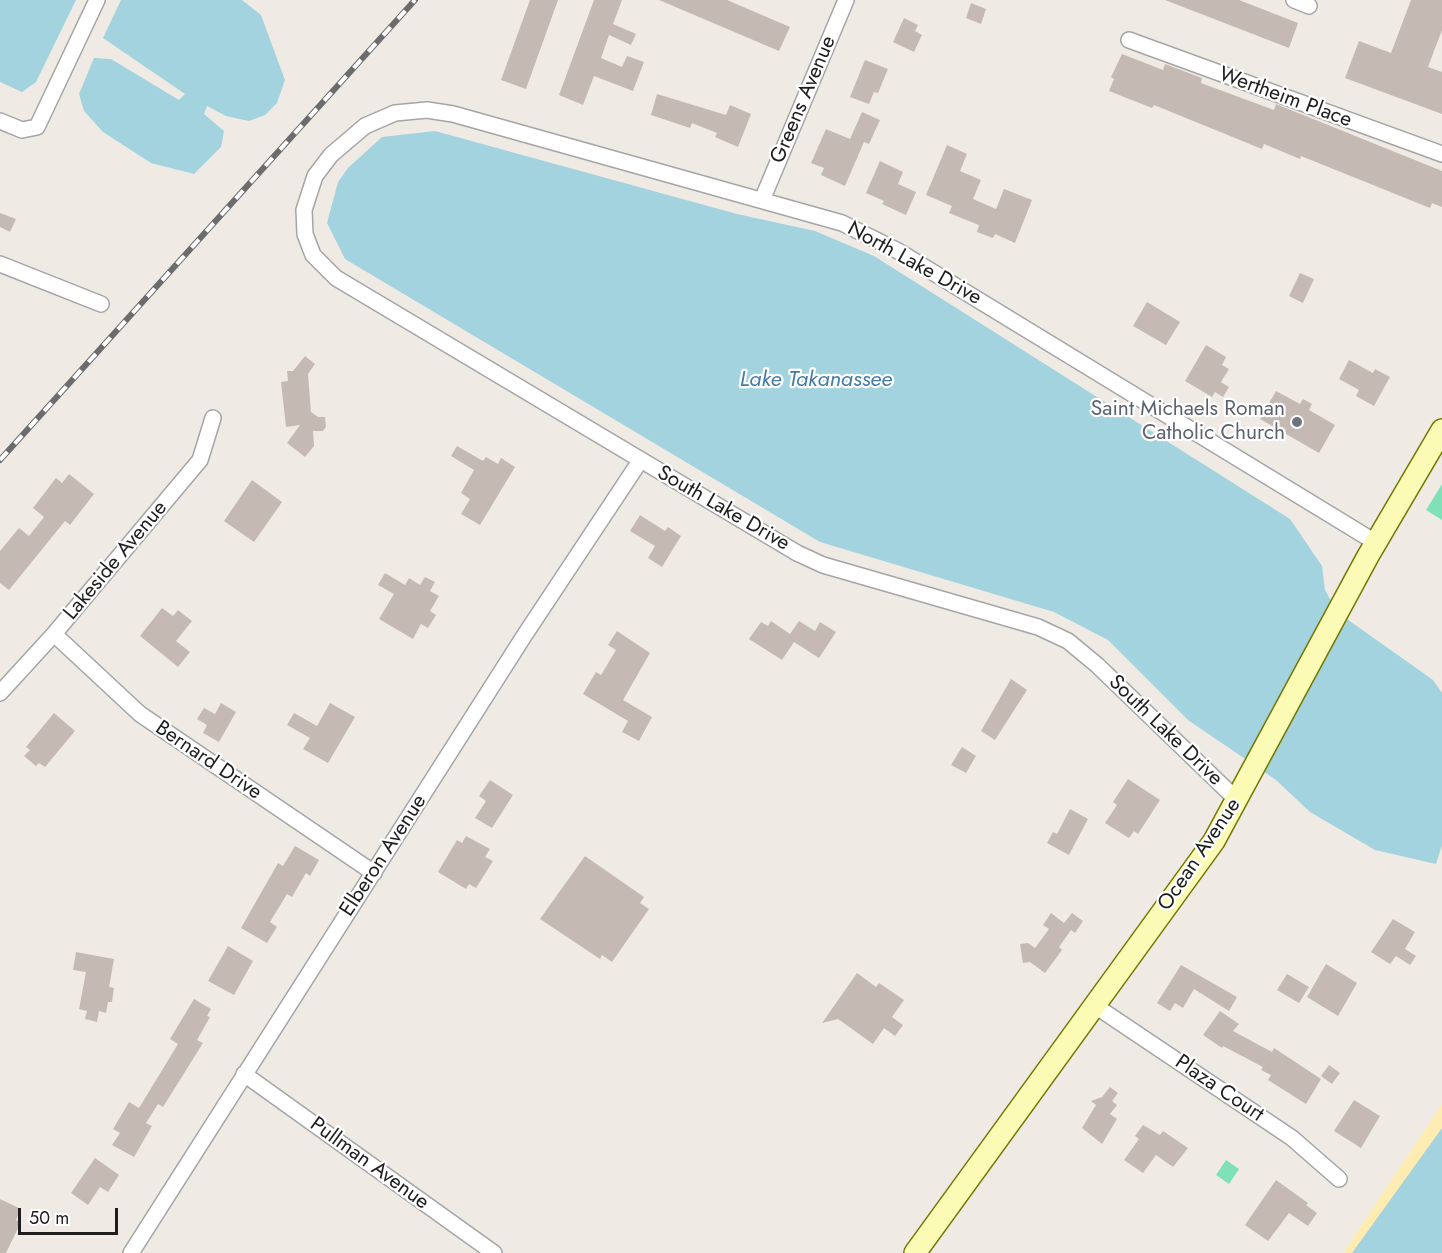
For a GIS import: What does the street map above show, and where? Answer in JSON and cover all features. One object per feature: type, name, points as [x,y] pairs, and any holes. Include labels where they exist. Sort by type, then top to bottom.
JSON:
[{"type":"street","points":[[0,121],[22,130],[31,129],[41,122],[97,0]]},
{"type":"street","name":"Greens Avenue","points":[[762,200],[846,0]]},
{"type":"street","points":[[1294,0],[1309,6]]},
{"type":"street","name":"Wertheim Place","points":[[1129,40],[1442,154]]},
{"type":"street","name":"North Lake Drive","points":[[339,147],[365,126],[395,113],[411,110],[441,111],[842,223],[898,251],[1375,542]]},
{"type":"street","name":"South Lake Drive","points":[[339,147],[315,176],[304,210],[307,242],[323,268],[640,461],[797,553],[823,565],[1038,627],[1068,641],[1097,665],[1237,800]]},
{"type":"street","points":[[0,264],[101,304]]},
{"type":"street","name":"Lakeside Avenue","points":[[0,693],[54,634],[200,460],[213,418]]},
{"type":"street","name":"Ocean Avenue","points":[[915,1253],[1214,841],[1375,542],[1442,430]]},
{"type":"street","name":"Elberon Avenue","points":[[130,1253],[544,605],[640,461]]},
{"type":"street","name":"Bernard Drive","points":[[54,634],[140,714],[374,873]]},
{"type":"street","name":"Plaza Court","points":[[1094,1005],[1292,1138],[1339,1179]]},
{"type":"street","name":"Pullman Avenue","points":[[244,1074],[494,1253]]},
{"type":"sand","points":[[1442,1104],[1442,1178],[1384,1253],[1343,1253]]},
{"type":"green space","points":[[1442,484],[1442,520],[1426,510]]},
{"type":"green space","points":[[1226,1160],[1239,1169],[1229,1184],[1216,1175]]},
{"type":"water","points":[[0,0],[76,0],[36,82],[22,92],[0,82]]},
{"type":"water","points":[[121,0],[242,0],[261,15],[285,80],[277,103],[265,115],[249,121],[226,116],[207,106],[204,114],[224,131],[221,147],[194,174],[151,163],[103,132],[84,111],[79,94],[94,58],[111,59],[179,100],[185,94],[103,38]]},
{"type":"water","name":"Lake Takanassee","points":[[435,131],[737,214],[815,231],[874,256],[1290,519],[1322,566],[1325,590],[1337,612],[1433,680],[1442,693],[1442,845],[1436,864],[1375,850],[1310,812],[1276,780],[1188,720],[1108,640],[1054,612],[820,542],[345,259],[327,223],[338,182],[348,168],[382,137]]},
{"type":"water","points":[[1442,1128],[1442,1253],[1352,1253]]},
{"type":"building","points":[[530,0],[558,0],[526,89],[501,80]]},
{"type":"building","points":[[594,0],[622,0],[613,24],[636,34],[631,45],[609,35],[601,58],[622,67],[627,56],[644,62],[633,91],[594,76],[583,105],[559,95]]},
{"type":"building","points":[[659,0],[727,0],[790,27],[779,51]]},
{"type":"building","points":[[1165,0],[1239,0],[1298,23],[1289,48]]},
{"type":"building","points":[[1411,0],[1442,0],[1442,30],[1428,67],[1442,72],[1442,114],[1345,78],[1359,41],[1391,53]]},
{"type":"building","points":[[971,3],[986,9],[981,24],[966,18]]},
{"type":"building","points":[[904,18],[918,25],[915,31],[922,35],[914,52],[893,42]]},
{"type":"building","points":[[1122,54],[1163,70],[1165,64],[1202,78],[1201,83],[1274,110],[1276,104],[1442,171],[1442,207],[1432,203],[1430,208],[1301,156],[1300,159],[1264,144],[1262,149],[1154,105],[1152,108],[1109,91],[1114,79],[1111,77]]},
{"type":"building","points":[[865,60],[888,69],[878,93],[874,92],[869,104],[850,97]]},
{"type":"building","points":[[657,94],[726,115],[730,105],[751,114],[738,147],[715,137],[717,133],[692,123],[690,128],[651,115]]},
{"type":"building","points":[[862,112],[880,120],[869,144],[864,142],[845,186],[821,175],[824,168],[811,163],[826,129],[850,139]]},
{"type":"building","points":[[947,145],[967,154],[960,171],[981,180],[973,199],[996,209],[1004,189],[1032,200],[1015,243],[995,234],[993,238],[977,232],[979,225],[949,213],[952,206],[926,195]]},
{"type":"building","points":[[880,161],[903,172],[898,184],[916,192],[906,215],[882,204],[884,201],[866,193]]},
{"type":"building","points":[[0,213],[16,219],[10,232],[0,227]]},
{"type":"building","points":[[1300,273],[1314,279],[1303,303],[1289,296]]},
{"type":"building","points":[[1147,302],[1180,322],[1166,345],[1133,326]]},
{"type":"building","points":[[1206,345],[1226,357],[1222,365],[1229,369],[1221,382],[1229,387],[1223,397],[1215,392],[1212,397],[1185,381]]},
{"type":"building","points":[[305,356],[315,364],[308,374],[311,412],[318,417],[325,417],[326,427],[323,431],[313,431],[314,446],[305,457],[287,443],[300,425],[286,427],[281,382],[288,381],[287,371],[293,371]]},
{"type":"building","points":[[1349,360],[1373,373],[1375,369],[1390,377],[1374,406],[1356,396],[1359,390],[1339,379]]},
{"type":"building","name":"Saint Michaels Roman Catholic Church","points":[[1276,391],[1300,404],[1303,399],[1312,404],[1309,410],[1335,425],[1319,453],[1260,419]]},
{"type":"building","points":[[457,446],[483,461],[486,457],[498,464],[501,458],[515,467],[480,525],[461,514],[470,499],[461,493],[474,470],[451,456]]},
{"type":"building","points":[[69,474],[94,494],[70,525],[65,521],[9,590],[0,583],[0,551],[19,528],[29,536],[44,517],[33,508],[56,478],[62,483]]},
{"type":"building","points":[[252,480],[282,502],[254,542],[224,521]]},
{"type":"building","points":[[640,515],[665,531],[668,527],[681,536],[662,567],[648,558],[655,546],[630,531]]},
{"type":"building","points":[[385,573],[405,585],[409,578],[420,585],[425,577],[435,582],[430,591],[439,596],[430,611],[436,615],[428,628],[421,624],[413,639],[379,619],[394,594],[378,585]]},
{"type":"building","points":[[162,608],[173,616],[178,610],[192,621],[176,641],[190,652],[178,667],[140,636]]},
{"type":"building","points":[[771,621],[790,634],[799,621],[815,631],[820,622],[836,632],[819,658],[794,642],[782,660],[749,639],[761,622],[768,626]]},
{"type":"building","points":[[617,631],[650,653],[623,700],[652,717],[639,741],[622,732],[628,721],[583,694],[596,672],[601,675],[616,650],[608,645]]},
{"type":"building","points":[[1011,679],[1027,690],[995,740],[981,731]]},
{"type":"building","points":[[221,703],[236,712],[219,742],[203,733],[207,725],[197,719],[204,708],[215,714]]},
{"type":"building","points":[[330,703],[355,717],[328,763],[303,749],[310,738],[287,725],[294,713],[317,726]]},
{"type":"building","points":[[54,713],[75,731],[45,767],[39,763],[36,766],[24,756],[30,750],[26,747]]},
{"type":"building","points":[[962,747],[976,756],[966,773],[951,765]]},
{"type":"building","points":[[1128,779],[1160,800],[1138,834],[1134,831],[1129,838],[1105,823],[1117,805],[1113,802]]},
{"type":"building","points":[[490,780],[513,795],[492,828],[475,818],[486,801],[479,796]]},
{"type":"building","points":[[1070,809],[1088,819],[1069,855],[1047,843],[1053,832],[1057,834]]},
{"type":"building","points":[[466,836],[490,849],[485,857],[493,861],[476,888],[469,884],[466,889],[438,872],[457,840],[462,843]]},
{"type":"building","points":[[295,846],[319,860],[310,876],[306,873],[292,897],[287,894],[270,922],[277,927],[267,943],[241,928],[278,863],[283,866]]},
{"type":"building","points":[[585,856],[644,897],[640,903],[649,909],[612,962],[602,955],[600,959],[540,919]]},
{"type":"building","points":[[1051,913],[1064,923],[1072,913],[1083,921],[1075,933],[1071,930],[1059,947],[1062,950],[1045,973],[1030,962],[1023,963],[1020,944],[1028,943],[1035,948],[1049,929],[1043,925]]},
{"type":"building","points":[[1393,919],[1415,932],[1405,949],[1416,956],[1410,965],[1396,956],[1390,964],[1371,952]]},
{"type":"building","points":[[228,946],[253,961],[234,995],[208,981]]},
{"type":"building","points":[[76,952],[114,959],[109,987],[114,988],[112,1002],[108,1002],[106,1013],[99,1011],[97,1022],[85,1019],[87,1011],[79,1009],[86,972],[73,970]]},
{"type":"building","points":[[1326,964],[1357,983],[1338,1016],[1307,997]]},
{"type":"building","points":[[1181,965],[1237,997],[1229,1011],[1194,989],[1183,1008],[1175,1003],[1170,1011],[1157,1003]]},
{"type":"building","points":[[857,973],[876,987],[879,983],[904,1000],[892,1017],[903,1025],[895,1036],[884,1028],[873,1044],[838,1019],[822,1023]]},
{"type":"building","points":[[1287,974],[1309,987],[1299,1003],[1277,990]]},
{"type":"building","points":[[194,999],[211,1009],[207,1016],[210,1017],[197,1040],[203,1043],[163,1107],[158,1104],[146,1123],[152,1126],[134,1157],[112,1145],[120,1133],[113,1129],[129,1102],[139,1108],[178,1044],[170,1039]]},
{"type":"building","points":[[1220,1011],[1239,1024],[1233,1031],[1272,1052],[1274,1048],[1321,1079],[1306,1104],[1268,1080],[1271,1075],[1261,1070],[1263,1067],[1223,1046],[1222,1048],[1203,1035]]},
{"type":"building","points":[[1329,1065],[1340,1073],[1332,1084],[1321,1076]]},
{"type":"building","points":[[1110,1087],[1118,1093],[1112,1101],[1117,1105],[1110,1114],[1117,1119],[1102,1144],[1082,1128],[1096,1105],[1091,1101],[1102,1097]]},
{"type":"building","points":[[1354,1100],[1380,1116],[1361,1148],[1334,1131]]},
{"type":"building","points":[[1143,1125],[1160,1135],[1163,1131],[1188,1148],[1173,1167],[1156,1155],[1143,1173],[1124,1160],[1139,1139],[1135,1136]]},
{"type":"building","points":[[95,1158],[119,1175],[108,1192],[100,1187],[88,1205],[71,1193]]},
{"type":"building","points":[[1276,1180],[1308,1203],[1306,1205],[1317,1213],[1308,1226],[1289,1213],[1268,1241],[1245,1225]]},
{"type":"building","points":[[0,1199],[21,1209],[16,1220],[21,1222],[6,1253],[0,1253]]},
{"type":"railway","points":[[0,460],[415,0]]},
{"type":"place","name":"Saint Michaels Roman Catholic Church","points":[[1297,422]]}]
